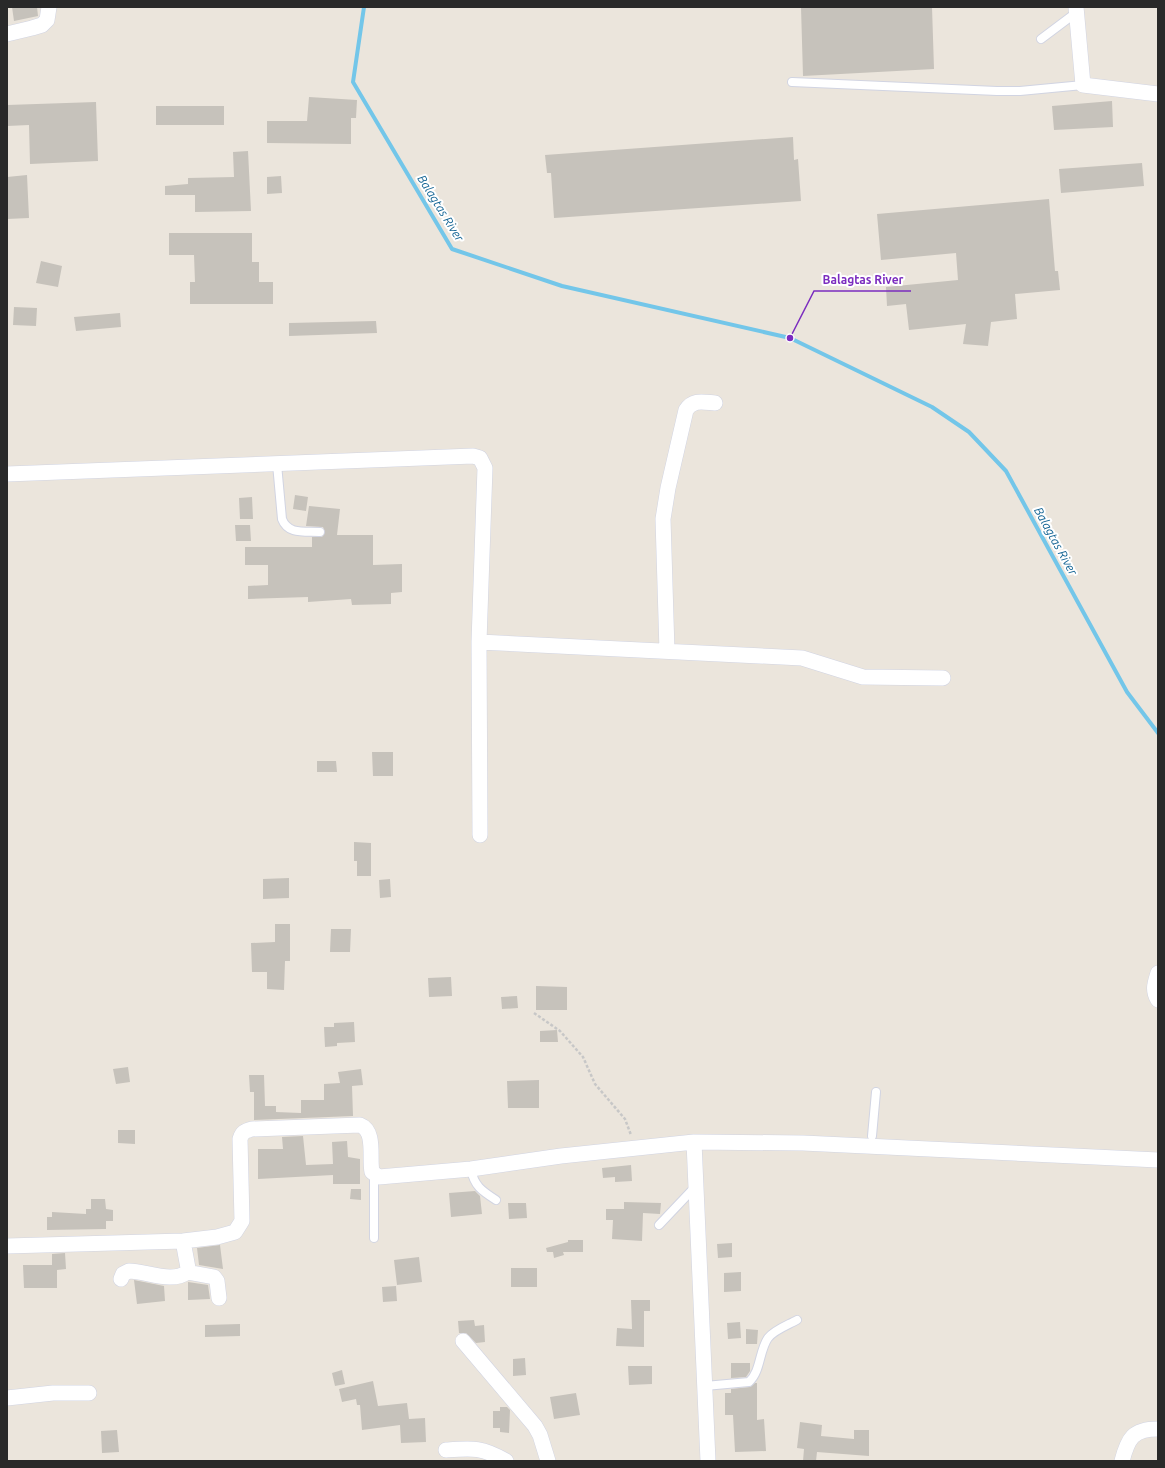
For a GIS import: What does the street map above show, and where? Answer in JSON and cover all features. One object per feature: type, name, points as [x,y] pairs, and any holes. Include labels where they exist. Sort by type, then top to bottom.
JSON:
[{"type":"street","points":[[7,34],[42,24],[47,20],[49,7]]},
{"type":"street","points":[[1076,10],[1083,85],[1158,94]]},
{"type":"street","points":[[667,651],[663,519],[665,502],[686,410],[692,403],[696,402],[715,403]]},
{"type":"street","points":[[7,474],[474,456],[480,458],[486,468],[480,642],[480,836]]},
{"type":"street","points":[[480,642],[802,658],[863,677],[943,678]]},
{"type":"street","points":[[1158,973],[1154,992],[1158,1000]]},
{"type":"street","points":[[7,1246],[183,1241],[228,1235],[235,1232],[240,1228],[242,1213],[240,1139],[245,1131],[267,1128],[360,1125],[365,1127],[370,1134],[371,1167],[374,1175],[387,1177],[471,1169],[634,1147],[694,1142],[871,1142],[1158,1160]]},
{"type":"street","points":[[694,1142],[708,1461]]},
{"type":"street","points":[[183,1241],[187,1272]]},
{"type":"street","points":[[121,1279],[123,1274],[129,1271],[172,1277],[182,1276],[187,1272],[214,1277],[217,1282],[219,1298]]},
{"type":"street","points":[[463,1341],[535,1426],[540,1435],[548,1461]]},
{"type":"street","points":[[7,1398],[53,1393],[88,1393]]},
{"type":"street","points":[[1122,1461],[1129,1441],[1135,1433],[1147,1429],[1158,1429]]},
{"type":"street","points":[[446,1450],[479,1449],[492,1453],[506,1461]]},
{"type":"lane","points":[[1041,39],[1076,10]]},
{"type":"lane","points":[[792,82],[997,91],[1020,91],[1083,85]]},
{"type":"lane","points":[[277,464],[282,519],[284,525],[293,531],[320,532]]},
{"type":"lane","points":[[871,1142],[876,1092]]},
{"type":"lane","points":[[471,1169],[474,1181],[478,1188],[496,1200]]},
{"type":"lane","points":[[374,1175],[374,1238]]},
{"type":"lane","points":[[659,1225],[697,1185]]},
{"type":"lane","points":[[705,1386],[749,1382],[755,1373],[767,1339],[777,1331],[798,1320]]},
{"type":"path","points":[[534,1013],[560,1031],[583,1057],[595,1084],[625,1119],[634,1147]]},
{"type":"building","points":[[12,7],[37,7],[38,16],[14,21]]},
{"type":"building","points":[[801,7],[932,7],[934,69],[803,76]]},
{"type":"building","points":[[309,97],[357,100],[356,118],[351,118],[351,144],[267,143],[267,121],[307,121]]},
{"type":"building","points":[[1112,101],[1113,127],[1054,130],[1052,106]]},
{"type":"building","points":[[96,102],[98,161],[30,164],[29,125],[7,126],[7,105]]},
{"type":"building","points":[[156,106],[224,106],[224,125],[156,125]]},
{"type":"building","points":[[793,137],[794,160],[798,159],[801,201],[554,218],[551,173],[547,173],[545,155]]},
{"type":"building","points":[[248,151],[251,211],[195,212],[195,195],[165,195],[165,186],[188,184],[188,178],[234,177],[233,152]]},
{"type":"building","points":[[1142,163],[1144,186],[1061,193],[1059,169]]},
{"type":"building","points":[[27,175],[29,218],[7,219],[7,177]]},
{"type":"building","points":[[281,176],[282,193],[267,194],[267,177]]},
{"type":"building","points":[[1049,199],[1055,271],[1058,271],[1060,290],[1015,294],[1017,319],[991,322],[988,346],[963,344],[966,324],[909,330],[906,304],[887,306],[886,287],[958,280],[956,253],[881,260],[877,214]]},
{"type":"building","points":[[169,233],[252,233],[252,262],[259,262],[259,282],[273,282],[273,304],[190,304],[190,282],[195,282],[194,255],[169,255]]},
{"type":"building","points":[[41,261],[62,266],[58,287],[36,283]]},
{"type":"building","points":[[14,307],[37,308],[36,326],[13,325]]},
{"type":"building","points":[[120,313],[121,327],[76,331],[74,317]]},
{"type":"building","points":[[376,321],[377,333],[289,336],[289,323]]},
{"type":"building","points":[[295,495],[308,497],[306,511],[293,509]]},
{"type":"building","points":[[252,497],[253,519],[240,519],[239,498]]},
{"type":"building","points":[[309,506],[340,509],[337,535],[373,535],[373,565],[402,564],[402,592],[391,593],[391,604],[352,605],[351,599],[308,602],[308,597],[248,599],[248,586],[268,585],[268,565],[245,565],[245,547],[312,547],[312,537],[322,537],[325,532],[323,527],[306,526]]},
{"type":"building","points":[[235,525],[250,525],[251,541],[236,541]]},
{"type":"building","points":[[372,752],[393,752],[393,776],[373,776]]},
{"type":"building","points":[[317,761],[336,761],[337,772],[317,772]]},
{"type":"building","points":[[354,842],[371,843],[371,876],[357,876],[357,861],[354,861]]},
{"type":"building","points":[[289,878],[289,898],[263,899],[263,879]]},
{"type":"building","points":[[390,879],[391,897],[380,898],[379,880]]},
{"type":"building","points":[[275,924],[290,924],[290,961],[285,961],[284,990],[267,989],[267,972],[252,972],[251,943],[275,942]]},
{"type":"building","points":[[331,929],[351,929],[350,952],[330,952]]},
{"type":"building","points":[[451,977],[452,996],[429,997],[428,978]]},
{"type":"building","points":[[536,986],[567,987],[567,1010],[536,1010]]},
{"type":"building","points":[[517,996],[518,1008],[502,1009],[501,997]]},
{"type":"building","points":[[354,1022],[355,1042],[337,1043],[337,1046],[325,1047],[324,1027],[334,1027],[334,1023]]},
{"type":"building","points":[[557,1030],[558,1042],[540,1042],[540,1031]]},
{"type":"building","points":[[128,1067],[130,1082],[116,1084],[113,1069]]},
{"type":"building","points":[[361,1069],[363,1085],[352,1086],[353,1116],[254,1120],[254,1092],[250,1092],[249,1075],[264,1075],[265,1106],[276,1106],[276,1112],[301,1113],[301,1100],[324,1100],[324,1084],[340,1083],[338,1072]]},
{"type":"building","points":[[539,1080],[539,1108],[508,1108],[507,1081]]},
{"type":"building","points":[[118,1130],[135,1130],[135,1144],[118,1143]]},
{"type":"building","points":[[303,1136],[306,1165],[333,1164],[332,1142],[347,1141],[348,1157],[360,1159],[360,1184],[333,1184],[333,1175],[258,1179],[258,1149],[283,1149],[282,1137]]},
{"type":"building","points":[[631,1165],[632,1181],[615,1182],[615,1177],[603,1178],[602,1168]]},
{"type":"building","points":[[351,1189],[361,1189],[361,1200],[350,1199]]},
{"type":"building","points":[[475,1191],[480,1196],[482,1214],[451,1217],[449,1193]]},
{"type":"building","points":[[91,1199],[105,1199],[106,1209],[113,1210],[113,1221],[106,1221],[106,1229],[47,1230],[47,1217],[52,1217],[52,1212],[86,1214],[86,1209],[91,1209]]},
{"type":"building","points":[[624,1202],[661,1203],[660,1214],[643,1213],[642,1241],[612,1239],[613,1220],[606,1220],[606,1209],[624,1209]]},
{"type":"building","points":[[508,1203],[526,1203],[527,1218],[509,1219]]},
{"type":"building","points":[[568,1240],[583,1240],[583,1252],[563,1252],[564,1255],[554,1258],[553,1252],[547,1252],[546,1248],[568,1242]]},
{"type":"building","points":[[732,1243],[732,1257],[718,1258],[717,1244]]},
{"type":"building","points":[[220,1245],[223,1269],[199,1265],[197,1248]]},
{"type":"building","points":[[65,1253],[66,1269],[57,1270],[57,1288],[24,1288],[23,1265],[52,1265],[52,1254]]},
{"type":"building","points":[[419,1257],[422,1282],[397,1285],[394,1260]]},
{"type":"building","points":[[511,1268],[537,1268],[537,1287],[511,1287]]},
{"type":"building","points":[[741,1272],[741,1291],[724,1292],[724,1273]]},
{"type":"building","points":[[134,1280],[164,1286],[165,1301],[137,1304]]},
{"type":"building","points":[[188,1282],[208,1285],[210,1299],[188,1300]]},
{"type":"building","points":[[396,1286],[397,1301],[383,1302],[382,1287]]},
{"type":"building","points":[[631,1300],[650,1300],[650,1311],[644,1311],[644,1347],[616,1346],[617,1328],[632,1329]]},
{"type":"building","points":[[474,1320],[475,1326],[484,1325],[485,1342],[476,1343],[466,1333],[459,1333],[458,1321]]},
{"type":"building","points":[[740,1322],[741,1338],[728,1339],[727,1323]]},
{"type":"building","points":[[240,1324],[240,1336],[205,1337],[205,1325]]},
{"type":"building","points":[[746,1329],[758,1330],[757,1344],[746,1344]]},
{"type":"building","points":[[525,1358],[526,1375],[513,1376],[513,1359]]},
{"type":"building","points":[[731,1363],[750,1363],[750,1371],[746,1377],[731,1378]]},
{"type":"building","points":[[628,1366],[652,1366],[652,1384],[629,1385]]},
{"type":"building","points":[[342,1370],[345,1384],[335,1386],[332,1373]]},
{"type":"building","points":[[373,1381],[378,1406],[407,1403],[409,1419],[425,1418],[426,1442],[401,1443],[400,1425],[362,1430],[360,1405],[357,1405],[356,1399],[342,1402],[339,1389]]},
{"type":"building","points":[[757,1383],[757,1420],[764,1419],[766,1451],[735,1452],[733,1415],[725,1415],[725,1393],[731,1393],[731,1389],[750,1387]]},
{"type":"building","points":[[576,1393],[580,1415],[554,1419],[550,1397]]},
{"type":"building","points":[[500,1407],[507,1407],[510,1410],[509,1433],[500,1432],[500,1428],[493,1428],[493,1411],[500,1411]]},
{"type":"building","points":[[800,1422],[822,1425],[821,1436],[854,1439],[854,1430],[869,1430],[869,1456],[817,1452],[816,1461],[803,1461],[804,1449],[797,1448]]},
{"type":"building","points":[[117,1430],[119,1452],[102,1453],[101,1431]]},
{"type":"waterway","name":"Balagtas River","points":[[364,7],[353,82],[452,249],[562,286],[790,338],[932,407],[969,432],[1006,471],[1127,692],[1158,733]]},
{"type":"place","name":"Balagtas River","points":[[790,338]]}]
